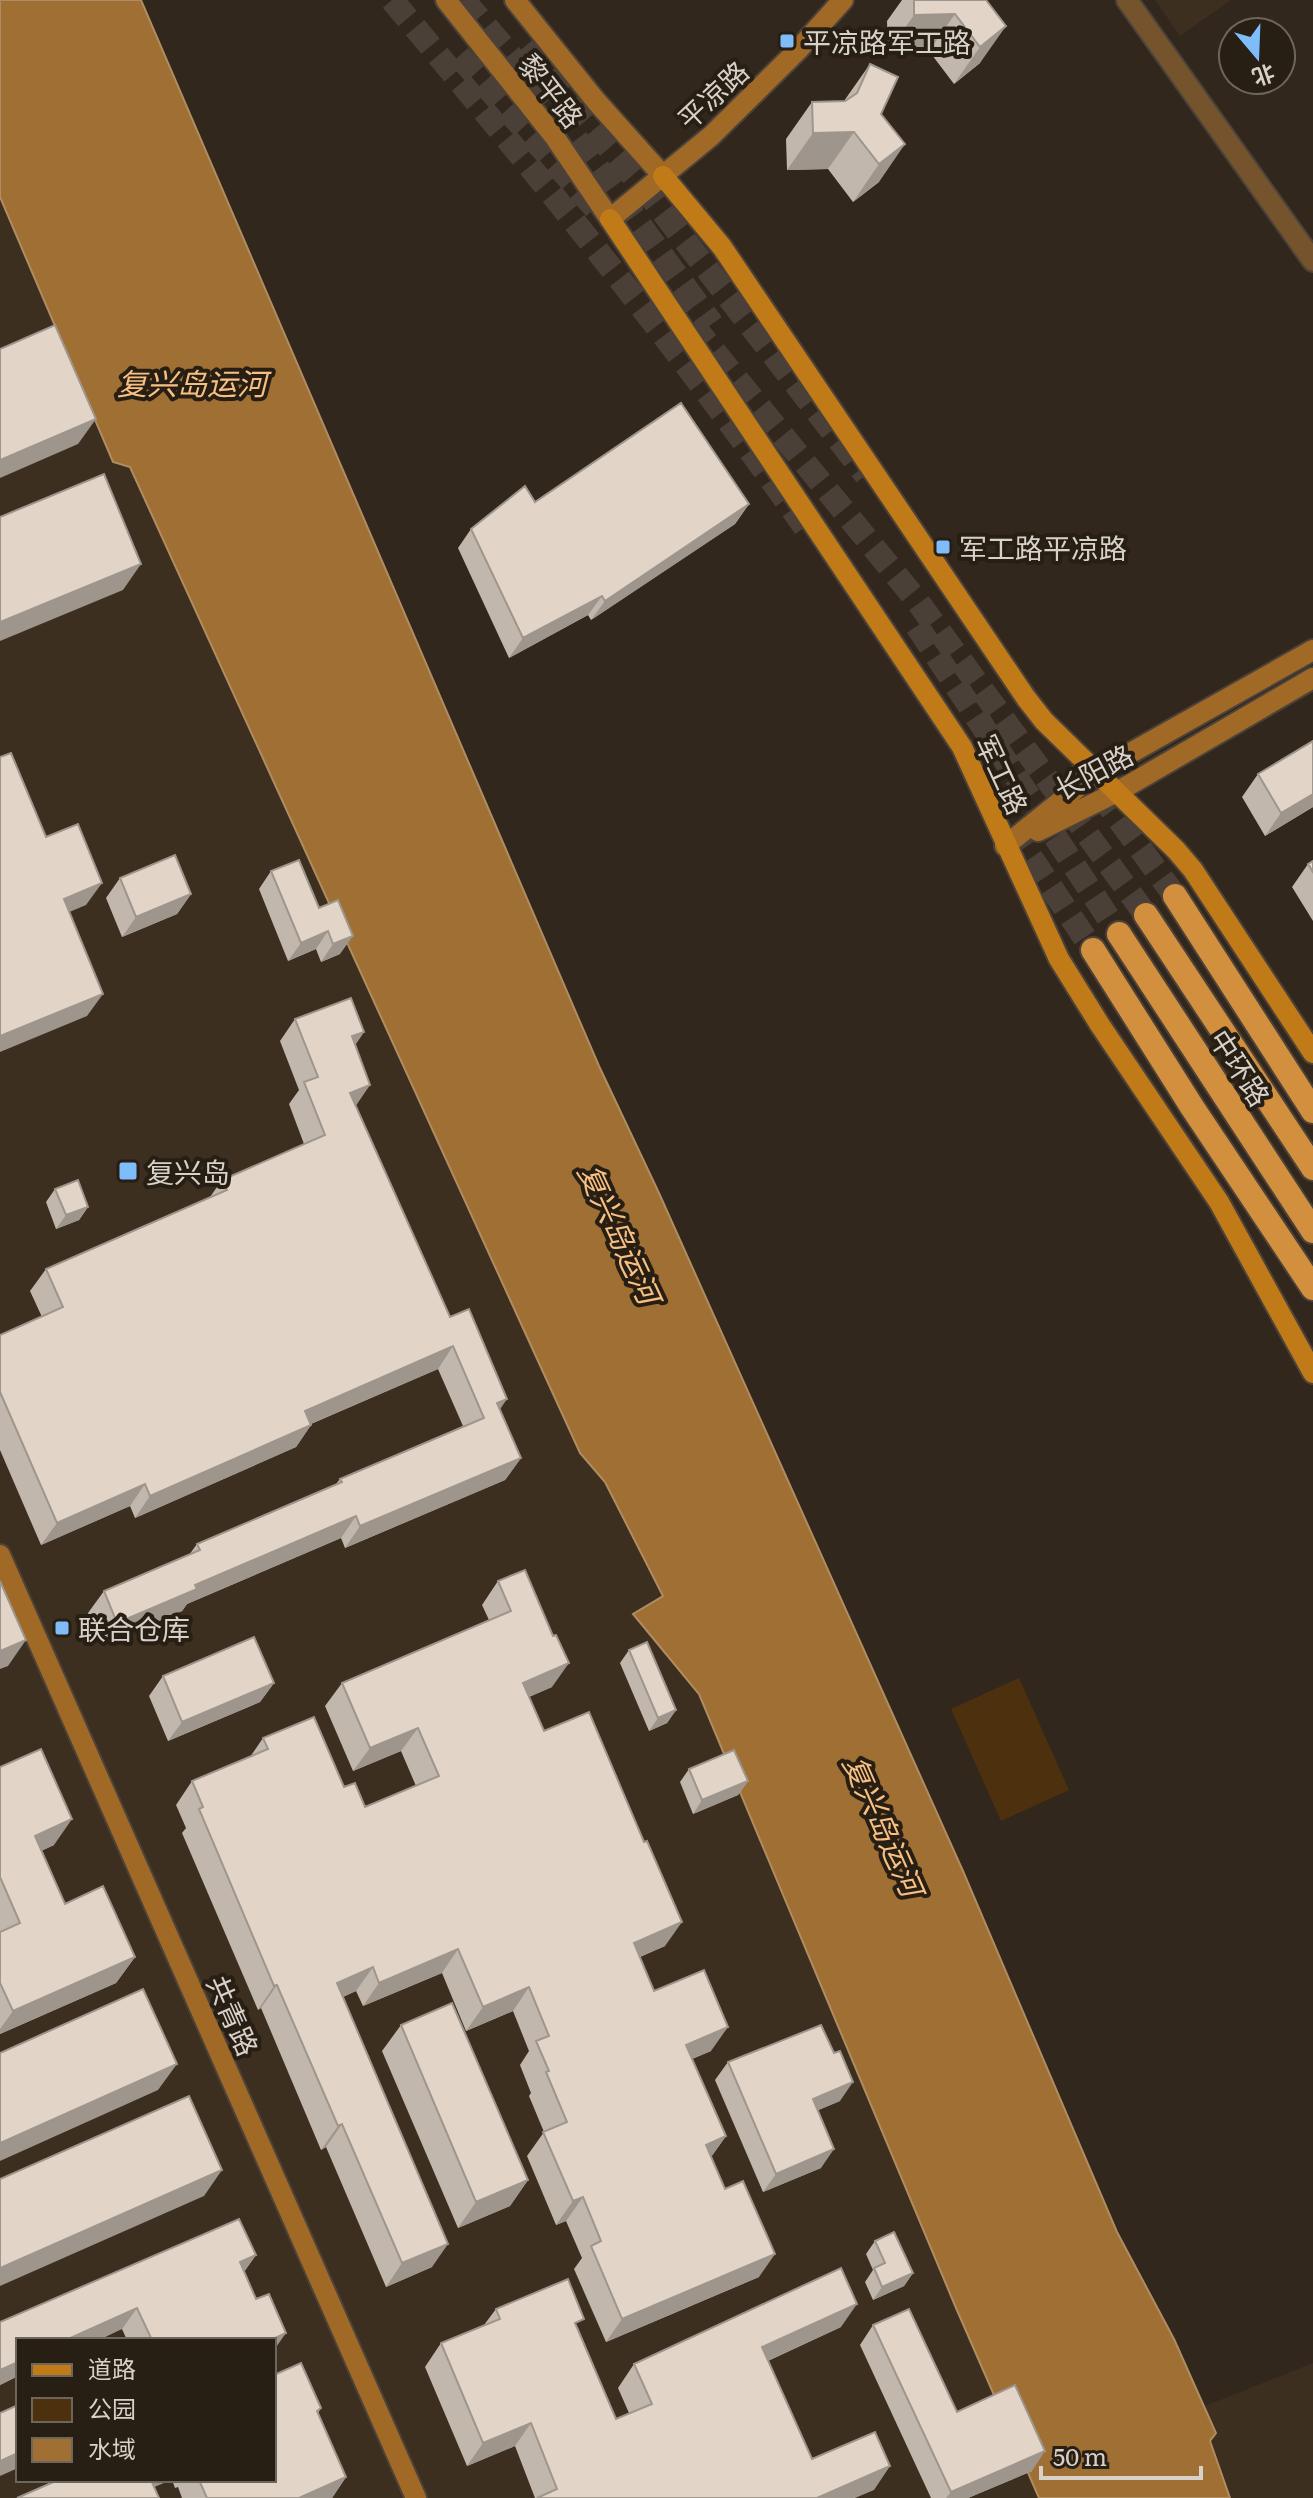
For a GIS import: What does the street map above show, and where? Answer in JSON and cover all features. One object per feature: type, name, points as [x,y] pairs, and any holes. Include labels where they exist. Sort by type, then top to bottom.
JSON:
[{"type":"highway","points":[[1175,896],[1313,1111]]},
{"type":"highway","name":"中环路","points":[[1146,915],[1313,1168]]},
{"type":"highway","name":"中环路","points":[[1119,934],[1313,1231]]},
{"type":"highway","points":[[1093,950],[1192,1107],[1312,1287]]},
{"type":"main road","name":"黎平路","points":[[446,0],[554,136],[610,219]]},
{"type":"main road","name":"黎平路","points":[[515,0],[596,101],[663,176]]},
{"type":"main road","name":"平凉路","points":[[610,219],[711,136],[797,51],[843,0]]},
{"type":"main road","name":"军工路","points":[[663,176],[722,247],[1026,698],[1044,721],[1193,870],[1313,1053]]},
{"type":"main road","name":"军工路","points":[[610,219],[962,747],[1059,959],[1219,1202],[1313,1373]]},
{"type":"main road","name":"长阳路","points":[[1005,846],[1097,772],[1313,650]]},
{"type":"main road","name":"长阳路","points":[[1005,846],[1117,792],[1313,678]]},
{"type":"main road","name":"共青路","points":[[0,1555],[416,2498]]},
{"type":"street","points":[[1127,0],[1313,261]]},
{"type":"shaded area","points":[[1155,0],[1231,0],[1180,36]]},
{"type":"shaded area","points":[[0,197],[113,461],[130,467],[580,1452],[605,1482],[664,1596],[633,1614],[699,1694],[956,2308],[1039,2498],[0,2498]]},
{"type":"shaded area","points":[[1313,2363],[1313,2498],[1230,2498],[1210,2441],[1216,2432],[1205,2406]]},
{"type":"green space","points":[[1019,1678],[1069,1790],[1001,1821],[951,1709]]},
{"type":"water","name":"复兴岛运河","points":[[0,0],[141,0],[599,1066],[963,1871],[1117,2232],[1174,2339],[1216,2433],[1210,2441],[1230,2498],[1039,2498],[956,2308],[699,1694],[633,1614],[663,1596],[605,1482],[580,1453],[130,467],[113,462],[0,197]]},
{"type":"building","points":[[914,0],[986,0],[1006,26],[980,47],[955,14],[914,15]]},
{"type":"building","points":[[870,64],[898,77],[881,114],[905,144],[879,164],[854,132],[813,133],[812,102],[845,101],[857,93]]},
{"type":"building","points":[[55,325],[96,419],[0,460],[0,349]]},
{"type":"building","points":[[681,403],[749,504],[605,601],[602,596],[523,638],[471,529],[525,486],[535,502]]},
{"type":"building","points":[[104,474],[141,564],[0,622],[0,517]]},
{"type":"building","points":[[1313,741],[1313,794],[1281,813],[1258,774]]},
{"type":"building","points":[[11,753],[46,837],[78,824],[102,883],[64,899],[103,994],[0,1036],[0,757]]},
{"type":"building","points":[[175,855],[191,894],[136,917],[120,878]]},
{"type":"building","points":[[299,860],[319,908],[338,900],[353,936],[333,944],[328,931],[301,943],[271,871]]},
{"type":"building","points":[[351,998],[364,1032],[352,1036],[370,1085],[350,1093],[450,1317],[469,1309],[507,1399],[497,1403],[521,1458],[360,1526],[356,1516],[195,1585],[197,1589],[117,1623],[104,1591],[200,1550],[197,1544],[484,1418],[453,1346],[305,1411],[311,1425],[150,1496],[145,1484],[57,1523],[0,1392],[0,1335],[63,1307],[46,1269],[227,1190],[222,1180],[325,1135],[304,1082],[318,1077],[295,1019]]},
{"type":"building","points":[[78,1180],[88,1207],[66,1215],[55,1189]]},
{"type":"building","points":[[525,1570],[553,1636],[556,1635],[569,1663],[523,1683],[544,1731],[589,1712],[682,1922],[634,1943],[654,1991],[704,1970],[728,2027],[686,2045],[726,2136],[706,2145],[725,2189],[743,2181],[775,2254],[622,2319],[591,2246],[601,2241],[583,2197],[573,2201],[543,2132],[567,2122],[536,2041],[549,2036],[529,1987],[483,2007],[458,1949],[379,1983],[373,1967],[337,1983],[448,2244],[402,2263],[342,2124],[338,2126],[277,1985],[274,1986],[199,1809],[203,1807],[192,1781],[268,1749],[263,1738],[314,1717],[344,1787],[355,1783],[365,1807],[439,1776],[418,1728],[370,1748],[342,1683],[511,1611],[498,1581]]},
{"type":"building","points":[[0,1581],[26,1640],[0,1651]]},
{"type":"building","points":[[254,1637],[274,1683],[182,1722],[163,1676]]},
{"type":"building","points":[[647,1642],[676,1710],[658,1718],[629,1650]]},
{"type":"building","points":[[41,1749],[72,1819],[35,1836],[65,1904],[103,1886],[135,1957],[13,2011],[0,1983],[0,1932],[20,1923],[0,1877],[0,1767]]},
{"type":"building","points":[[734,1750],[748,1781],[702,1800],[689,1769]]},
{"type":"building","points":[[143,1989],[177,2064],[0,2143],[0,2053]]},
{"type":"building","points":[[452,2003],[528,2180],[476,2202],[401,2025]]},
{"type":"building","points":[[821,2025],[834,2053],[840,2051],[853,2082],[813,2099],[834,2149],[776,2174],[728,2062]]},
{"type":"building","points":[[189,2096],[222,2170],[0,2268],[0,2179]]},
{"type":"building","points":[[239,2219],[256,2255],[240,2262],[256,2299],[269,2294],[286,2333],[275,2338],[151,2338],[137,2308],[70,2338],[16,2338],[16,2363],[0,2370],[0,2322]]},
{"type":"building","points":[[894,2232],[913,2273],[882,2287],[874,2268],[885,2263],[875,2241]]},
{"type":"building","points":[[841,2268],[857,2304],[762,2347],[812,2459],[875,2432],[890,2466],[817,2498],[537,2498],[557,2489],[531,2423],[483,2443],[441,2343],[500,2319],[496,2309],[568,2279],[584,2319],[575,2323],[616,2419],[652,2404],[634,2364]]},
{"type":"building","points":[[909,2309],[957,2412],[1015,2385],[1045,2451],[951,2492],[873,2325]]},
{"type":"building","points":[[301,2363],[321,2408],[317,2411],[346,2477],[299,2498],[207,2498],[200,2482],[276,2482],[276,2374]]},
{"type":"building","points":[[16,2406],[16,2454],[0,2461],[0,2413]]},
{"type":"building","points":[[53,2482],[152,2482],[159,2498],[17,2498]]},
{"type":"tunnel","points":[[392,0],[604,259],[805,527]]},
{"type":"tunnel","points":[[463,0],[560,118],[712,324]]},
{"type":"tunnel","points":[[523,48],[649,194],[866,475]]},
{"type":"tunnel","points":[[459,56],[597,210]]},
{"type":"tunnel","points":[[669,296],[918,602],[1146,915]]},
{"type":"tunnel","points":[[917,626],[1119,934]]},
{"type":"tunnel","points":[[1077,762],[1175,896]]},
{"type":"tunnel","points":[[991,798],[1093,950]]},
{"type":"place","name":"平凉路军工路","points":[[787,41]]},
{"type":"place","name":"军工路平凉路","points":[[943,547]]},
{"type":"place","name":"复兴岛","points":[[128,1171]]},
{"type":"place","name":"联合仓库","points":[[62,1628]]}]
